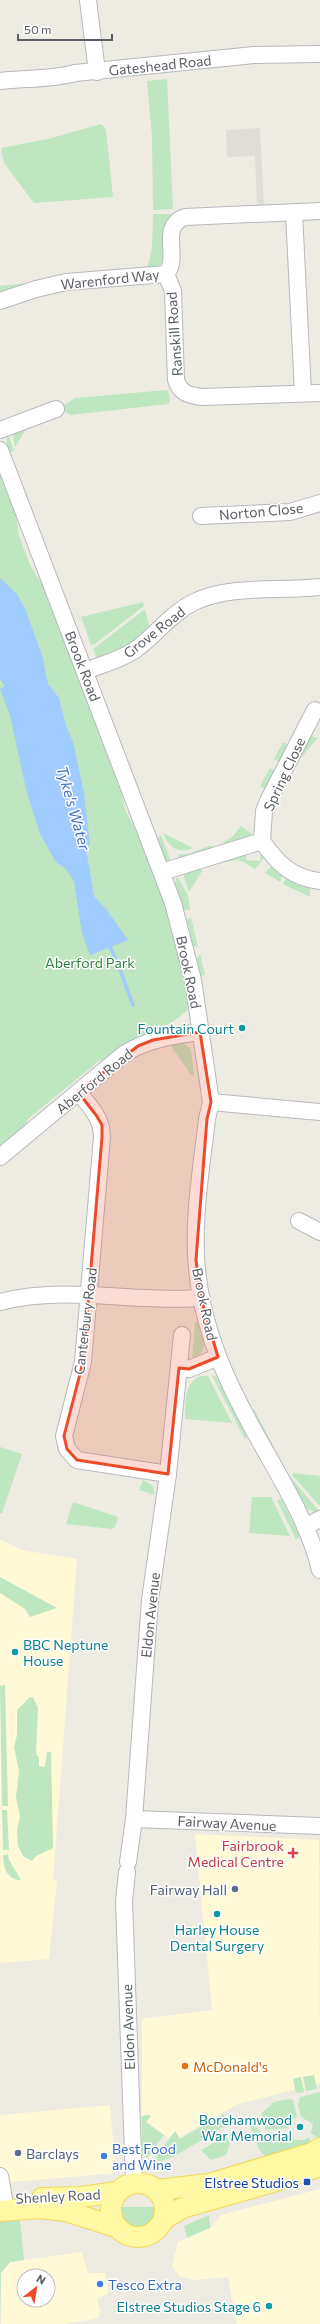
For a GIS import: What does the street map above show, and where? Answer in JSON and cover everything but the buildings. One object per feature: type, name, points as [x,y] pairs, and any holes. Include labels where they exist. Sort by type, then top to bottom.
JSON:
[{"type":"main road","points":[[157,2190],[209,2184],[312,2153],[320,2148]]},
{"type":"main road","points":[[164,2219],[165,2204],[157,2190],[146,2184],[125,2187],[112,2200],[110,2210],[116,2227],[132,2237],[145,2236],[157,2230],[164,2219],[182,2208],[284,2179],[320,2166]]},
{"type":"main road","name":"Shenley Road","points":[[3,2205],[82,2197],[125,2187]]},
{"type":"main road","name":"Shenley Road","points":[[3,2205],[66,2211],[116,2227]]},
{"type":"street","points":[[88,0],[97,72]]},
{"type":"street","name":"Gateshead Road","points":[[0,81],[38,77],[55,78],[75,73],[97,72],[254,55],[320,54]]},
{"type":"street","name":"Warenford Way","points":[[0,301],[36,289],[66,282],[166,274],[171,269],[172,262],[170,237],[172,227],[179,220],[185,217],[320,211]]},
{"type":"street","points":[[294,213],[303,394]]},
{"type":"street","name":"Ranskill Road","points":[[166,274],[173,291],[176,380],[179,388],[184,393],[201,397],[320,393]]},
{"type":"street","points":[[0,430],[56,409]]},
{"type":"street","name":"Brook Road","points":[[0,450],[162,872],[175,910],[193,980],[211,1102],[207,1119],[197,1226],[196,1260],[201,1298],[218,1357],[243,1411],[305,1527],[320,1570]]},
{"type":"street","name":"Norton Close","points":[[201,516],[290,512],[320,503]]},
{"type":"street","name":"Grove Road","points":[[85,671],[122,657],[136,649],[176,612],[194,602],[213,595],[238,591],[320,587]]},
{"type":"street","name":"Spring Close","points":[[262,840],[264,811],[268,801],[315,710]]},
{"type":"street","points":[[162,872],[262,840],[285,870],[307,880],[320,881]]},
{"type":"street","name":"Aberford Road","points":[[0,1157],[124,1054],[153,1040],[200,1032]]},
{"type":"street","name":"Canterbury Road","points":[[78,1092],[102,1125],[90,1294],[83,1362],[64,1436],[67,1448],[77,1460],[168,1474]]},
{"type":"street","points":[[211,1102],[320,1112]]},
{"type":"street","points":[[299,1221],[320,1232]]},
{"type":"street","points":[[0,1302],[49,1295],[90,1294],[175,1300],[201,1298]]},
{"type":"street","name":"Eldon Avenue","points":[[125,2187],[124,1901],[134,1819],[150,1600],[168,1474],[182,1335]]},
{"type":"street","points":[[179,1368],[189,1369],[218,1357]]},
{"type":"street","points":[[305,1527],[320,1519]]},
{"type":"street","name":"Fairway Avenue","points":[[134,1819],[320,1826]]},
{"type":"street","points":[[0,2176],[3,2205]]},
{"type":"highlighted area","points":[[200,1032],[211,1102],[207,1119],[196,1260],[201,1298],[218,1357],[189,1369],[179,1368],[168,1474],[77,1460],[67,1449],[64,1436],[83,1362],[102,1125],[78,1092],[138,1046],[153,1040]]},
{"type":"shaded area","points":[[260,128],[264,206],[257,206],[255,156],[227,157],[226,130]]},
{"type":"shaded area","points":[[0,1539],[22,1550],[77,1559],[53,1880],[57,1880],[49,1959],[0,1963]]},
{"type":"shaded area","points":[[195,1834],[319,1840],[320,2083],[238,2104],[172,2141],[142,2118],[142,2019],[212,2010]]},
{"type":"shaded area","points":[[110,2105],[116,2173],[0,2183],[0,2115]]},
{"type":"shaded area","name":"Elstree Studios","points":[[320,2189],[320,2324],[237,2324],[228,2277],[194,2280],[179,2276],[172,2266],[178,2242],[210,2228],[221,2215]]},
{"type":"shaded area","name":"Tesco Extra","points":[[82,2252],[88,2273],[105,2273],[109,2293],[97,2299],[100,2311],[98,2318],[65,2324],[1,2324],[1,2273],[10,2262]]},
{"type":"green space","points":[[167,79],[173,209],[153,210],[152,136],[147,81]]},
{"type":"green space","points":[[101,124],[106,129],[113,197],[34,203],[4,163],[1,148],[48,139]]},
{"type":"green space","points":[[153,214],[172,214],[173,219],[164,261],[156,268],[147,269],[152,248]]},
{"type":"green space","points":[[37,282],[0,297],[0,286]]},
{"type":"green space","points":[[168,390],[170,401],[168,404],[70,415],[60,408],[75,398]]},
{"type":"green space","points":[[26,429],[15,447],[13,435]]},
{"type":"green space","points":[[7,436],[9,437],[14,451],[10,452],[6,450]]},
{"type":"green space","name":"Aberford Park","points":[[0,474],[16,515],[19,536],[31,567],[44,587],[119,776],[125,809],[157,874],[184,973],[190,1007],[171,1023],[127,1045],[105,1063],[100,1060],[28,1119],[25,1126],[0,1146]]},
{"type":"green space","points":[[143,602],[144,606],[95,644],[91,645],[81,617]]},
{"type":"green space","points":[[145,609],[149,627],[142,638],[127,647],[97,659],[93,649]]},
{"type":"green space","points":[[310,736],[318,738],[297,762]]},
{"type":"green space","points":[[283,742],[292,747],[283,764],[274,759]]},
{"type":"green space","points":[[270,768],[279,773],[270,791],[260,786]]},
{"type":"green space","points":[[241,826],[255,836],[226,847],[223,842],[232,837]]},
{"type":"green space","points":[[163,833],[193,848],[188,850],[178,850],[168,843]]},
{"type":"green space","points":[[161,835],[171,862],[163,858],[156,840]]},
{"type":"green space","points":[[211,845],[215,851],[178,860],[179,854],[188,854]]},
{"type":"green space","points":[[246,850],[246,860],[260,861],[261,850],[267,854],[255,869],[239,860],[220,863],[219,858]]},
{"type":"green space","points":[[273,864],[283,874],[280,882],[265,873]]},
{"type":"green space","points":[[199,865],[202,871],[189,892],[182,871]]},
{"type":"green space","points":[[177,876],[188,895],[190,910],[184,910],[178,893],[175,891],[174,886]]},
{"type":"green space","points":[[287,876],[310,885],[310,897],[283,884]]},
{"type":"green space","points":[[191,917],[198,947],[193,946],[187,920]]},
{"type":"green space","points":[[200,954],[205,975],[200,976],[197,958]]},
{"type":"green space","points":[[183,1043],[191,1049],[194,1076],[192,1076],[172,1048],[172,1045]]},
{"type":"green space","points":[[195,1321],[198,1323],[204,1340],[204,1345],[201,1353],[192,1362]]},
{"type":"green space","points":[[211,1374],[219,1379],[246,1431],[246,1441]]},
{"type":"green space","points":[[201,1376],[208,1376],[232,1423],[185,1419],[188,1388],[195,1379]]},
{"type":"green space","points":[[254,1409],[287,1473],[320,1512],[314,1512],[302,1506],[252,1411]]},
{"type":"green space","points":[[0,1447],[22,1454],[2,1513],[0,1513]]},
{"type":"green space","points":[[293,1473],[320,1476],[320,1506],[292,1475]]},
{"type":"green space","points":[[143,1480],[153,1486],[155,1495],[139,1490]]},
{"type":"green space","points":[[252,1497],[271,1497],[290,1536],[249,1533]]},
{"type":"green space","points":[[277,1500],[282,1500],[300,1536],[296,1540]]},
{"type":"green space","points":[[73,1502],[118,1517],[115,1527],[112,1529],[66,1524]]},
{"type":"green space","points":[[0,1577],[57,1608],[30,1617],[25,1609],[0,1593]]},
{"type":"green space","points":[[5,1685],[8,1806],[2,1806],[0,1686]]},
{"type":"green space","points":[[30,1697],[33,1697],[38,1708],[36,1754],[39,1757],[39,1766],[45,1767],[47,1752],[51,1752],[53,1848],[36,1856],[32,1861],[23,1856],[18,1846],[17,1830],[20,1817],[16,1797],[19,1771],[14,1747],[17,1735],[17,1710]]},
{"type":"green space","points":[[2,1810],[7,1810],[9,1850],[3,1850]]},
{"type":"green space","points":[[8,1854],[9,1860],[21,1880],[12,1878],[5,1868],[3,1855]]},
{"type":"green space","points":[[314,2075],[317,2089],[306,2091],[303,2077]]},
{"type":"green space","points":[[301,2077],[304,2092],[296,2093],[293,2079]]},
{"type":"green space","points":[[320,2092],[320,2137],[318,2138],[311,2133],[313,2124],[301,2117],[298,2105],[300,2097]]},
{"type":"green space","points":[[289,2099],[293,2100],[297,2117],[290,2120],[288,2128],[266,2130],[262,2124],[261,2114],[274,2102]]},
{"type":"green space","points":[[223,2114],[232,2122],[173,2157],[158,2162],[156,2157],[175,2131],[180,2139]]},
{"type":"green space","points":[[142,2116],[151,2116],[146,2122],[164,2135],[147,2158],[142,2155]]},
{"type":"green space","points":[[251,2121],[264,2136],[289,2136],[295,2140],[304,2140],[309,2137],[311,2144],[277,2157],[270,2157],[264,2154],[259,2148],[249,2122]]},
{"type":"green space","points":[[226,2136],[230,2144],[226,2155],[211,2160],[201,2150]]},
{"type":"green space","points":[[121,2207],[155,2207],[156,2214],[149,2225],[134,2227],[123,2219]]},
{"type":"green space","points":[[209,2215],[210,2228],[187,2238],[184,2226]]},
{"type":"green space","points":[[20,2220],[24,2260],[10,2262],[1,2273],[0,2324],[0,2222]]},
{"type":"water","points":[[0,578],[17,594],[26,611],[42,655],[48,684],[59,698],[66,726],[73,742],[84,793],[90,844],[86,849],[94,896],[106,909],[128,940],[90,955],[82,933],[74,881],[66,869],[56,862],[40,834],[26,789],[10,715],[0,689],[5,686],[0,679]]},
{"type":"waterway","name":"Tyke's Water","points":[[108,943],[116,959],[133,1005]]},
{"type":"place","name":"Fountain Court","points":[[242,1028]]},
{"type":"place","name":"BBC Neptune House","points":[[15,1652]]},
{"type":"place","name":"Fairbrook Medical Centre","points":[[293,1853]]},
{"type":"place","name":"Fairway Hall","points":[[235,1889]]},
{"type":"place","name":"Harley House Dental Surgery","points":[[217,1914]]},
{"type":"place","name":"McDonald's","points":[[185,2066]]},
{"type":"place","name":"Borehamwood War Memorial","points":[[300,2127]]},
{"type":"place","name":"Barclays","points":[[18,2153]]},
{"type":"place","name":"Best Food and Wine","points":[[104,2156]]},
{"type":"place","name":"Elstree Studios","points":[[307,2182]]},
{"type":"place","name":"Tesco Extra","points":[[100,2284]]},
{"type":"place","name":"Elstree Studios Stage 6","points":[[269,2306]]}]
